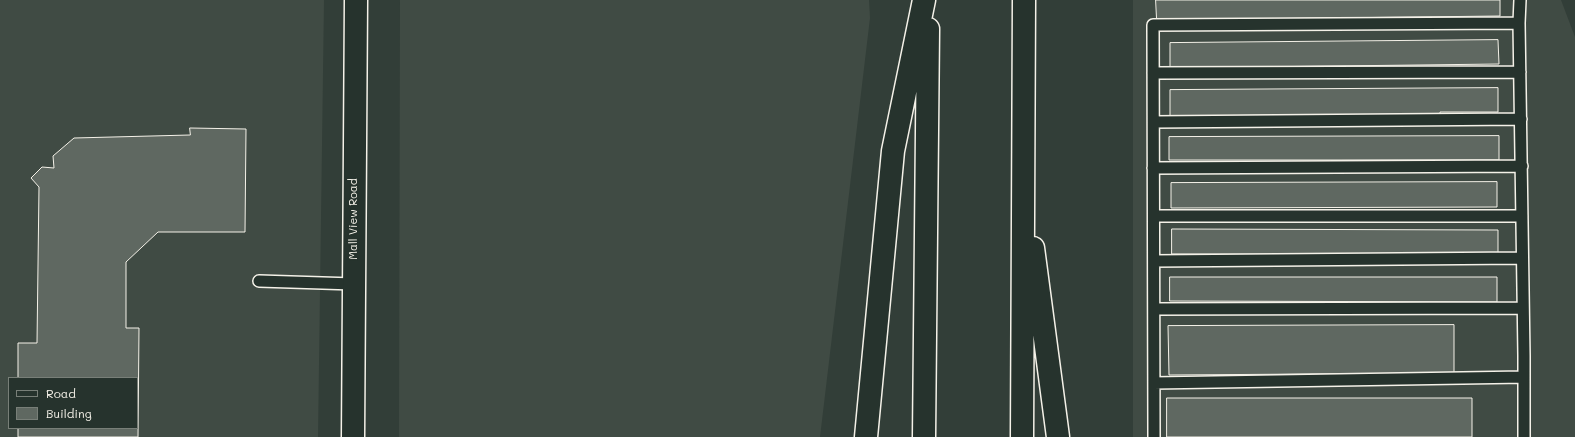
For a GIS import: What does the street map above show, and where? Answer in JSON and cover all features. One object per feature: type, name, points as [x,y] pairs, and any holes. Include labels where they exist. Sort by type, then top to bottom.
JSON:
[{"type":"main road","name":"Mall View Road","points":[[353,437],[356,0]]},
{"type":"main road","points":[[866,437],[893,151],[924,0]]},
{"type":"main road","points":[[924,437],[928,0]]},
{"type":"main road","points":[[1022,437],[1022,157],[1024,0]]},
{"type":"main road","points":[[1022,157],[1058,437]]},
{"type":"lane","points":[[1520,0],[1519,22],[1522,166],[1524,437]]},
{"type":"lane","points":[[1154,437],[1153,25],[1519,22]]},
{"type":"lane","points":[[1153,73],[1520,72]]},
{"type":"lane","points":[[1154,122],[1521,119]]},
{"type":"lane","points":[[1153,168],[1522,166]]},
{"type":"lane","points":[[1154,216],[1522,216]]},
{"type":"lane","points":[[1154,261],[1522,258]]},
{"type":"lane","points":[[259,281],[354,284]]},
{"type":"lane","points":[[1154,309],[1523,308]]},
{"type":"lane","points":[[1154,383],[1524,377]]},
{"type":"shaded area","points":[[0,0],[324,0],[318,437],[0,437]]},
{"type":"shaded area","points":[[400,0],[869,0],[870,18],[820,437],[399,437]]},
{"type":"shaded area","points":[[1133,0],[1561,0],[1575,37],[1575,437],[1133,437]]},
{"type":"building","points":[[1156,0],[1500,0],[1500,16],[1157,20]]},
{"type":"building","points":[[1498,40],[1499,64],[1170,68],[1170,43]]},
{"type":"building","points":[[1498,88],[1498,112],[1440,112],[1440,114],[1170,116],[1170,90]]},
{"type":"building","points":[[190,128],[246,129],[245,232],[158,232],[126,262],[126,328],[139,328],[138,437],[18,437],[18,429],[138,429],[138,377],[18,377],[18,343],[37,343],[39,187],[31,178],[42,167],[54,168],[53,156],[74,138],[190,135]]},
{"type":"building","points":[[1499,136],[1499,160],[1169,160],[1169,137]]},
{"type":"building","points":[[1497,182],[1497,207],[1171,208],[1171,183]]},
{"type":"building","points":[[1172,229],[1498,230],[1498,255],[1172,254]]},
{"type":"building","points":[[1170,277],[1497,277],[1497,302],[1170,301]]},
{"type":"building","points":[[1454,325],[1454,373],[1169,375],[1168,326]]},
{"type":"building","points":[[1167,398],[1472,398],[1472,437],[1167,437]]}]
